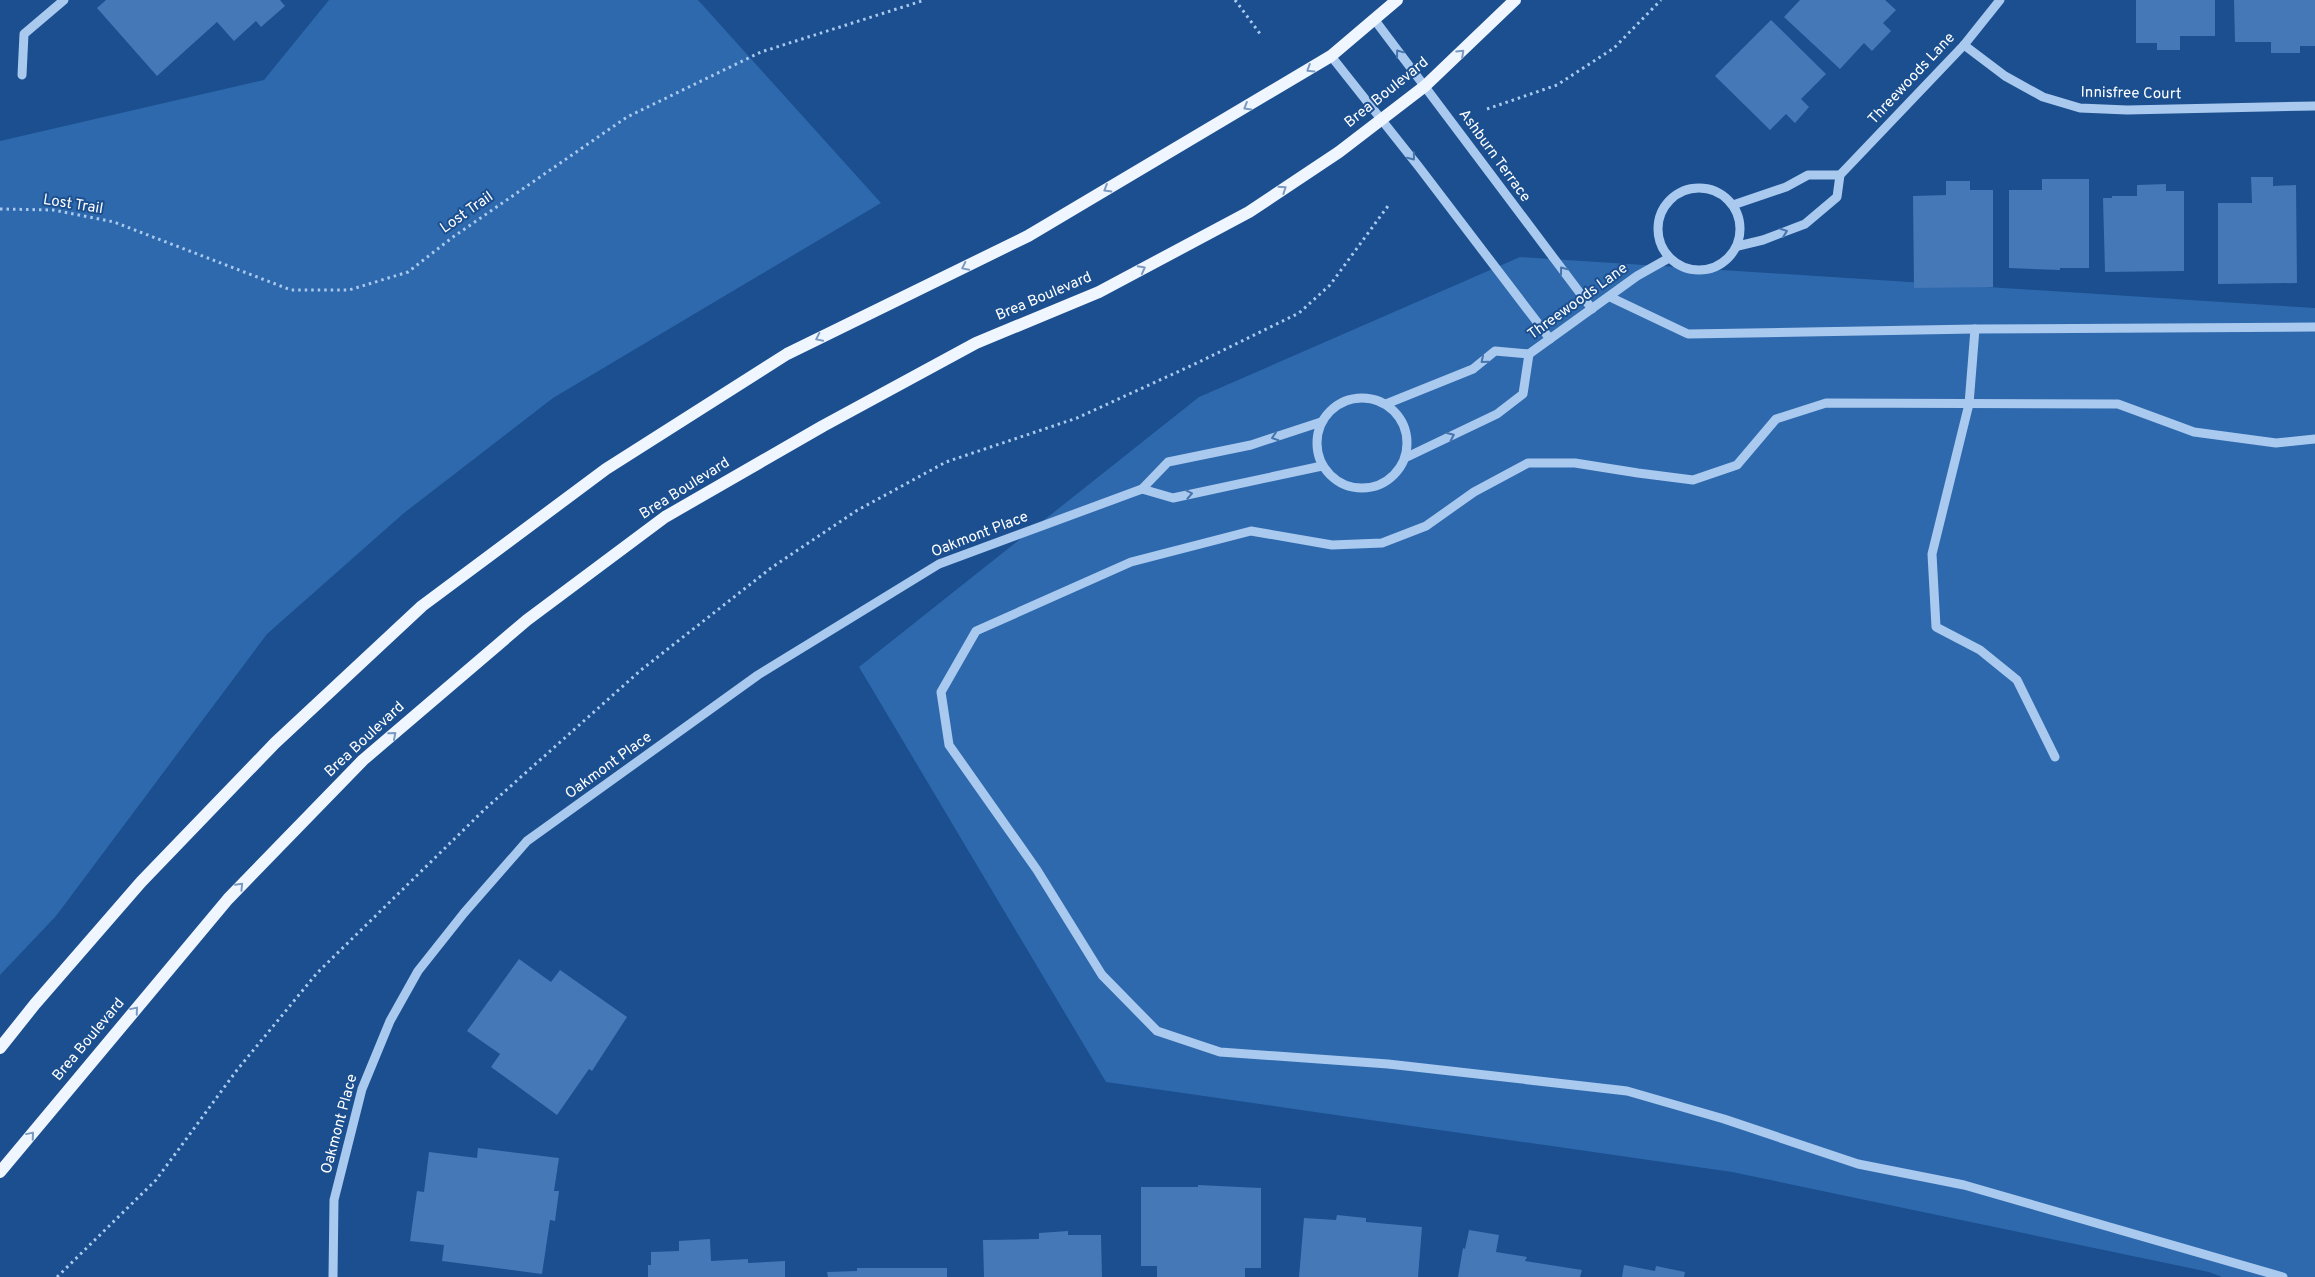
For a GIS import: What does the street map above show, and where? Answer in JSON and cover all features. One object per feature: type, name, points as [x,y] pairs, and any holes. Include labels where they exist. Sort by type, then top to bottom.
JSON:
[{"type":"main road","points":[[0,1048],[35,1004],[141,882],[275,743],[422,606],[606,469],[787,354],[1028,236],[1331,56],[1396,0]]},
{"type":"main road","name":"Brea Boulevard","points":[[0,1172],[228,899],[363,760],[527,620],[674,512],[824,426],[976,343],[1099,292],[1249,212],[1339,152],[1425,86],[1515,0]]},
{"type":"street","points":[[22,75],[24,34],[64,0]]},
{"type":"street","name":"Threewoods Lane","points":[[1840,175],[1964,45],[2000,0]]},
{"type":"street","name":"Ashburn Terrace","points":[[1374,19],[1592,309]]},
{"type":"street","name":"Innisfree Court","points":[[1964,45],[2005,76],[2043,97],[2080,108],[2127,110],[2315,106]]},
{"type":"street","points":[[1331,56],[1382,119],[1550,339]]},
{"type":"street","points":[[1733,205],[1786,187],[1808,175],[1840,175],[1838,197],[1805,224],[1763,240],[1738,246]]},
{"type":"street","points":[[1696,188],[1710,190],[1723,196],[1733,205],[1739,218],[1741,232],[1738,246],[1730,258],[1718,266],[1706,270],[1689,270],[1680,266],[1669,258],[1661,247],[1658,235],[1658,222],[1663,209],[1671,199],[1682,192],[1696,188]]},
{"type":"street","name":"Threewoods Lane","points":[[1529,354],[1637,276],[1669,258]]},
{"type":"street","points":[[1610,297],[1688,334],[1975,329],[2315,327]]},
{"type":"street","points":[[1975,329],[1969,404],[1932,554],[1936,627],[1980,650],[2017,680],[2055,758]]},
{"type":"street","points":[[1386,404],[1473,369],[1495,351],[1529,354],[1523,394],[1497,414],[1406,457]]},
{"type":"street","points":[[1358,397],[1386,404],[1398,414],[1405,427],[1408,442],[1406,457],[1400,470],[1388,481],[1375,487],[1360,489],[1345,486],[1332,478],[1322,466],[1317,452],[1317,436],[1321,422],[1330,410],[1343,402],[1358,397]]},
{"type":"street","points":[[2283,1277],[1964,1185],[1858,1164],[1724,1120],[1627,1091],[1388,1064],[1220,1052],[1157,1031],[1102,976],[1037,870],[949,745],[941,692],[976,631],[1131,562],[1251,531],[1332,545],[1382,544],[1426,526],[1474,492],[1528,463],[1575,463],[1638,474],[1693,480],[1737,465],[1776,419],[1826,403],[2118,404],[2194,432],[2276,442],[2315,439]]},
{"type":"street","name":"Oakmont Place","points":[[333,1277],[334,1200],[362,1088],[390,1021],[418,971],[464,913],[527,841],[758,675],[938,564],[1142,489],[1168,462],[1251,445],[1321,422]]},
{"type":"street","points":[[1142,489],[1173,498],[1322,466]]},
{"type":"path","name":"Lost Trail","points":[[0,209],[53,210],[114,222],[291,290],[349,290],[408,272],[452,237],[627,118],[761,52],[925,0]]},
{"type":"path","points":[[1235,0],[1261,35]]},
{"type":"path","points":[[1487,109],[1558,84],[1614,48],[1661,0]]},
{"type":"shaded area","points":[[329,0],[698,0],[881,203],[553,398],[404,513],[267,634],[56,916],[0,975],[0,141],[264,80]]},
{"type":"shaded area","points":[[1520,257],[2315,308],[2315,1277],[2222,1277],[2209,1272],[1732,1172],[1106,1082],[859,667],[1199,397]]},
{"type":"building","points":[[106,0],[280,0],[285,6],[261,27],[256,21],[234,41],[217,22],[157,76],[97,8]]},
{"type":"building","points":[[1800,0],[1885,0],[1896,10],[1883,23],[1891,31],[1872,51],[1864,43],[1840,69],[1784,17]]},
{"type":"building","points":[[2136,0],[2215,0],[2215,36],[2180,36],[2180,50],[2157,50],[2157,43],[2136,43]]},
{"type":"building","points":[[2234,0],[2315,0],[2315,46],[2300,46],[2300,53],[2271,53],[2271,42],[2235,42]]},
{"type":"building","points":[[1771,20],[1826,74],[1801,99],[1809,107],[1795,123],[1786,114],[1770,130],[1715,76]]},
{"type":"building","points":[[2251,177],[2273,177],[2273,186],[2296,185],[2297,283],[2218,284],[2218,203],[2252,203]]},
{"type":"building","points":[[2042,179],[2089,179],[2089,268],[2060,268],[2060,270],[2009,268],[2009,190],[2042,190]]},
{"type":"building","points":[[1946,181],[1970,181],[1970,190],[1993,190],[1993,287],[1914,288],[1913,196],[1946,195]]},
{"type":"building","points":[[2166,184],[2166,191],[2184,191],[2184,271],[2105,272],[2103,198],[2137,196],[2137,185]]},
{"type":"building","points":[[519,959],[551,982],[560,970],[627,1017],[592,1071],[589,1069],[557,1115],[491,1067],[500,1054],[467,1031]]},
{"type":"building","points":[[478,1148],[559,1158],[554,1191],[559,1191],[555,1221],[550,1220],[542,1274],[442,1261],[444,1245],[410,1241],[417,1191],[424,1192],[429,1152],[477,1158]]},
{"type":"building","points":[[1198,1185],[1261,1188],[1261,1268],[1245,1268],[1245,1277],[1157,1277],[1157,1266],[1141,1266],[1141,1187],[1198,1187]]},
{"type":"building","points":[[1337,1215],[1366,1218],[1366,1222],[1422,1227],[1418,1277],[1299,1277],[1304,1218],[1336,1220]]},
{"type":"building","points":[[1469,1230],[1499,1235],[1496,1252],[1527,1257],[1525,1261],[1582,1270],[1580,1277],[1458,1277],[1463,1248],[1465,1249]]},
{"type":"building","points":[[1068,1231],[1068,1235],[1101,1235],[1102,1277],[984,1277],[983,1240],[1039,1239],[1039,1233]]},
{"type":"building","points":[[710,1239],[711,1261],[748,1259],[748,1263],[785,1261],[785,1277],[648,1277],[648,1265],[651,1265],[651,1252],[679,1251],[679,1241]]},
{"type":"building","points":[[1624,1265],[1655,1271],[1656,1266],[1685,1272],[1684,1277],[1622,1277]]},
{"type":"building","points":[[857,1268],[947,1268],[947,1277],[828,1277],[827,1272],[857,1271]]}]
